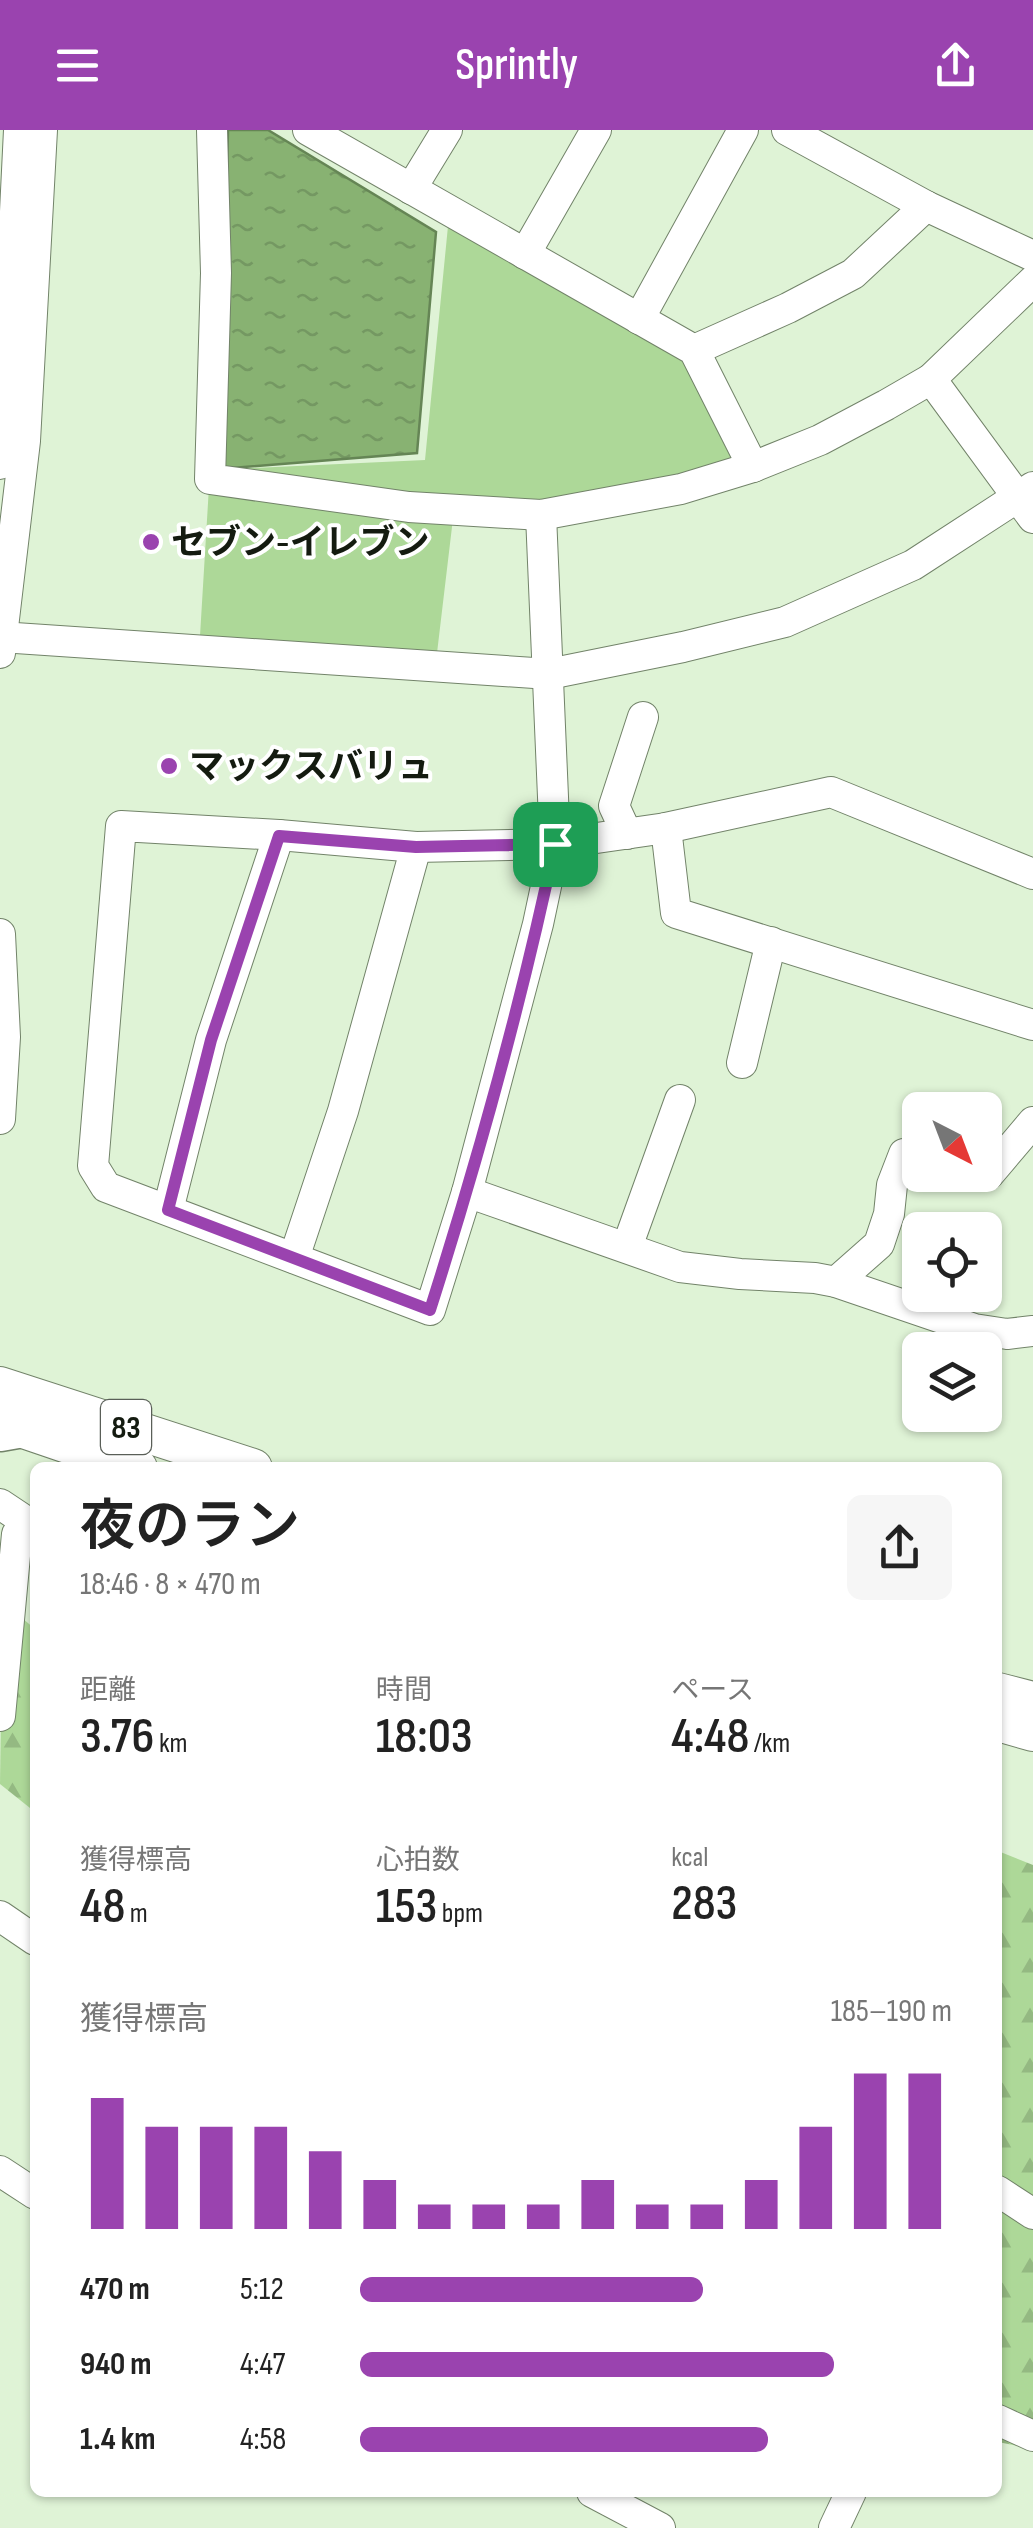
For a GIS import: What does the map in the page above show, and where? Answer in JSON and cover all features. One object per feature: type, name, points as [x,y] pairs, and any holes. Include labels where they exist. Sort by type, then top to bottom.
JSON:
[{"type":"main road","name":"83","points":[[0,1386],[234,1462]]},
{"type":"main road","name":"83","points":[[5,1426],[84,1459]]},
{"type":"main road","points":[[1002,1693],[1033,1701]]},
{"type":"main road","points":[[1002,1723],[1033,1732]]},
{"type":"street","points":[[0,464],[19,130]]},
{"type":"street","points":[[0,652],[26,440],[42,130]]},
{"type":"street","points":[[212,130],[216,273],[210,480],[409,507],[541,514],[680,489],[753,467],[820,440],[931,378],[1033,281]]},
{"type":"street","points":[[308,130],[694,350],[753,467]]},
{"type":"street","points":[[410,189],[446,130]]},
{"type":"street","points":[[525,254],[596,130]]},
{"type":"street","points":[[639,320],[743,130]]},
{"type":"street","points":[[787,130],[926,206],[1033,256]]},
{"type":"street","points":[[694,350],[852,274],[926,206]]},
{"type":"street","points":[[0,636],[549,674],[682,648],[786,622],[913,565],[1028,500],[931,378]]},
{"type":"street","points":[[541,514],[555,844],[468,1192],[430,1310],[106,1187],[93,1166],[121,826],[416,847],[555,844],[666,828],[831,792],[1032,872]]},
{"type":"street","points":[[627,834],[614,806],[643,717]]},
{"type":"street","points":[[666,828],[676,912],[1033,1025]]},
{"type":"street","points":[[168,1210],[211,1040],[279,836]]},
{"type":"street","points":[[294,1258],[343,1112],[416,847]]},
{"type":"street","points":[[0,934],[13,1040],[0,1119]]},
{"type":"street","points":[[742,1063],[771,942]]},
{"type":"street","points":[[627,1247],[680,1100]]},
{"type":"street","points":[[1002,1159],[1033,1122]]},
{"type":"street","points":[[836,1282],[879,1244],[902,1159]]},
{"type":"street","points":[[468,1192],[680,1267],[815,1278],[974,1330],[1007,1334],[1033,1331]]},
{"type":"street","points":[[0,1504],[30,1524]]},
{"type":"street","points":[[0,1716],[17,1534],[30,1526]]},
{"type":"street","points":[[0,1916],[30,1937]]},
{"type":"street","points":[[0,2171],[30,2191]]},
{"type":"street","points":[[1002,2194],[1033,2214]]},
{"type":"street","points":[[1002,2422],[1033,2436]]},
{"type":"street","points":[[601,2497],[660,2528]]},
{"type":"street","points":[[834,2528],[849,2497]]},
{"type":"green space","points":[[448,226],[692,359],[744,459],[538,509],[454,510],[437,653],[200,636],[210,470],[425,460]]},
{"type":"green space","points":[[22,1618],[30,1625],[30,1808],[0,1784],[1,1715]]},
{"type":"green space","points":[[1002,1853],[1033,1865],[1033,2449],[1002,2443]]},
{"type":"water","points":[[228,130],[268,130],[436,232],[417,453],[220,469]]},
{"type":"place","name":"セブン-イレブン","points":[[151,542]]},
{"type":"place","name":"マックスバリュ","points":[[169,766]]},
{"type":"route","points":[[279,836],[416,847],[555,844],[468,1192],[430,1310],[168,1210],[211,1040],[279,836]]}]
